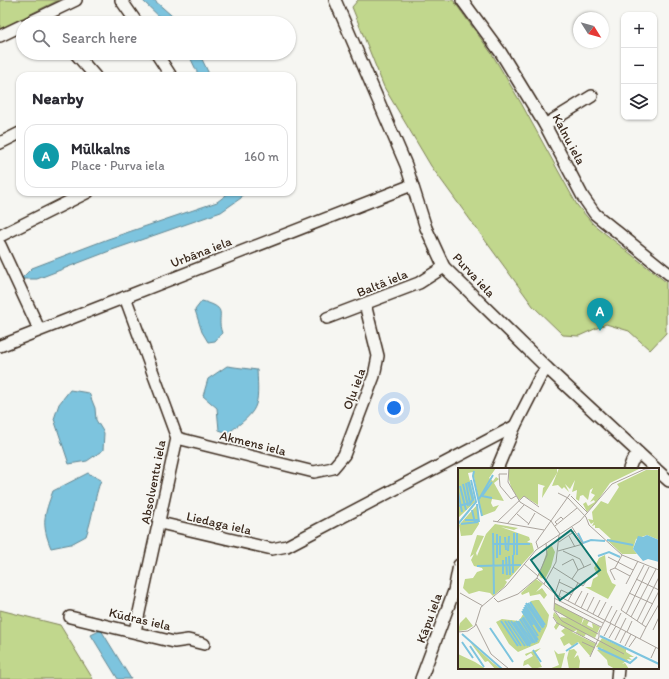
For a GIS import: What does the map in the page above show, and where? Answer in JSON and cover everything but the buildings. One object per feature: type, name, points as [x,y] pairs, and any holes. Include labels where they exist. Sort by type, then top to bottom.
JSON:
[{"type":"street","points":[[52,16],[76,0]]},
{"type":"street","points":[[121,0],[132,16]]},
{"type":"street","name":"Purva iela","points":[[335,0],[406,165],[434,248],[444,267],[547,368],[655,468]]},
{"type":"street","name":"Kalnu iela","points":[[462,0],[501,53],[545,124],[583,197],[595,214],[669,274]]},
{"type":"street","points":[[0,36],[16,28]]},
{"type":"street","points":[[81,60],[92,72]]},
{"type":"street","points":[[161,60],[168,72]]},
{"type":"street","points":[[545,124],[592,96]]},
{"type":"street","points":[[0,143],[16,135]]},
{"type":"street","name":"Urbāna iela","points":[[0,346],[412,185]]},
{"type":"street","points":[[0,236],[80,196]]},
{"type":"street","points":[[0,245],[39,330]]},
{"type":"street","name":"Baltā iela","points":[[327,318],[419,283],[444,267]]},
{"type":"street","name":"Absolventu iela","points":[[125,297],[177,438],[160,524],[134,631]]},
{"type":"street","name":"Oļu iela","points":[[324,471],[333,468],[344,455],[377,367],[376,344],[365,304]]},
{"type":"street","points":[[497,468],[515,426],[540,377],[547,368]]},
{"type":"street","name":"Liedaga iela","points":[[160,524],[272,549],[287,546],[515,426]]},
{"type":"street","name":"Akmens iela","points":[[177,438],[314,472],[324,471]]},
{"type":"street","points":[[629,468],[632,461],[639,454]]},
{"type":"street","name":"Purva iela","points":[[659,472],[669,481]]},
{"type":"street","name":"Kāpu iela","points":[[422,679],[456,592],[458,574]]},
{"type":"street","name":"Kūdras iela","points":[[70,617],[124,631],[134,631],[174,642],[188,640],[204,644]]},
{"type":"street","points":[[617,679],[618,669]]},
{"type":"green space","points":[[0,0],[59,0],[26,16],[16,16],[16,21],[0,29]]},
{"type":"green space","points":[[358,0],[453,0],[492,54],[521,103],[577,205],[593,224],[666,282],[666,333],[650,350],[629,331],[606,324],[579,336],[563,335],[533,306],[431,166],[384,87],[352,7]]},
{"type":"green space","points":[[0,610],[60,625],[93,679],[0,679]]},
{"type":"water","points":[[142,0],[154,0],[172,16],[159,16]]},
{"type":"water","points":[[191,60],[202,60],[208,72],[197,72]]},
{"type":"water","points":[[225,196],[242,196],[221,212],[112,250],[37,279],[21,279],[32,268],[108,239],[217,202]]},
{"type":"water","points":[[202,301],[216,307],[220,313],[220,326],[222,333],[215,341],[208,342],[202,332],[195,310]]},
{"type":"water","points":[[227,366],[257,370],[258,383],[257,401],[255,407],[246,419],[228,433],[219,430],[217,408],[203,396],[208,379]]},
{"type":"water","points":[[70,390],[89,393],[95,408],[96,420],[104,433],[103,450],[87,461],[69,464],[54,419],[59,404]]},
{"type":"water","points":[[88,473],[101,480],[86,536],[71,544],[51,548],[46,532],[45,520],[47,507],[53,491]]},
{"type":"water","points":[[101,630],[131,679],[118,679],[91,635]]},
{"type":"place","name":"Mūlkalns","points":[[600,331]]}]
